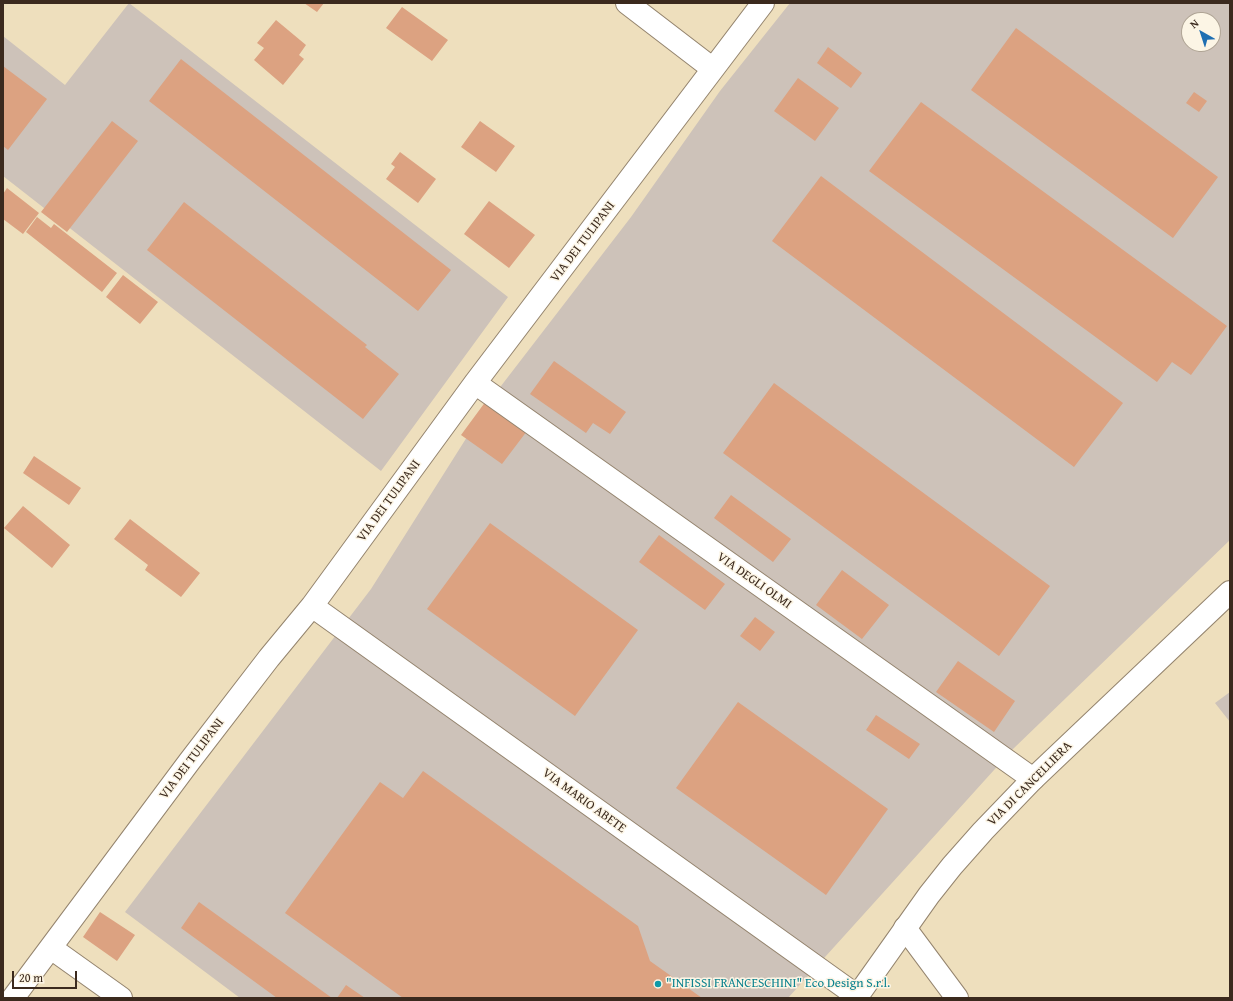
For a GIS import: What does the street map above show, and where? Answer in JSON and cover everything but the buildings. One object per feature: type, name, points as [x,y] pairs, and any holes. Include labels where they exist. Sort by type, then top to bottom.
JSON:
[{"type":"street","points":[[627,3],[713,69]]},
{"type":"street","name":"VIA DEI TULIPANI","points":[[13,998],[194,756],[269,658],[312,606],[475,383],[763,3]]},
{"type":"street","name":"VIA DEGLI OLMI","points":[[475,383],[1033,779]]},
{"type":"street","name":"VIA DI CANCELLIERA","points":[[856,997],[934,890],[965,851],[996,816],[1230,592]]},
{"type":"street","name":"VIA MARIO ABETE","points":[[312,606],[856,997]]},
{"type":"street","points":[[905,928],[957,998]]},
{"type":"street","points":[[51,948],[121,998]]},
{"type":"shaded area","points":[[129,3],[508,297],[381,471],[3,176],[3,36],[65,85]]},
{"type":"shaded area","points":[[790,3],[1230,3],[1230,540],[1013,749],[788,998],[240,998],[125,912],[371,589],[491,399],[631,217],[720,91]]},
{"type":"shaded area","points":[[1230,692],[1230,722],[1215,703]]},
{"type":"place","name":"\"INFISSI FRANCESCHINI\" Eco Design S.r.l.","points":[[658,984]]}]
